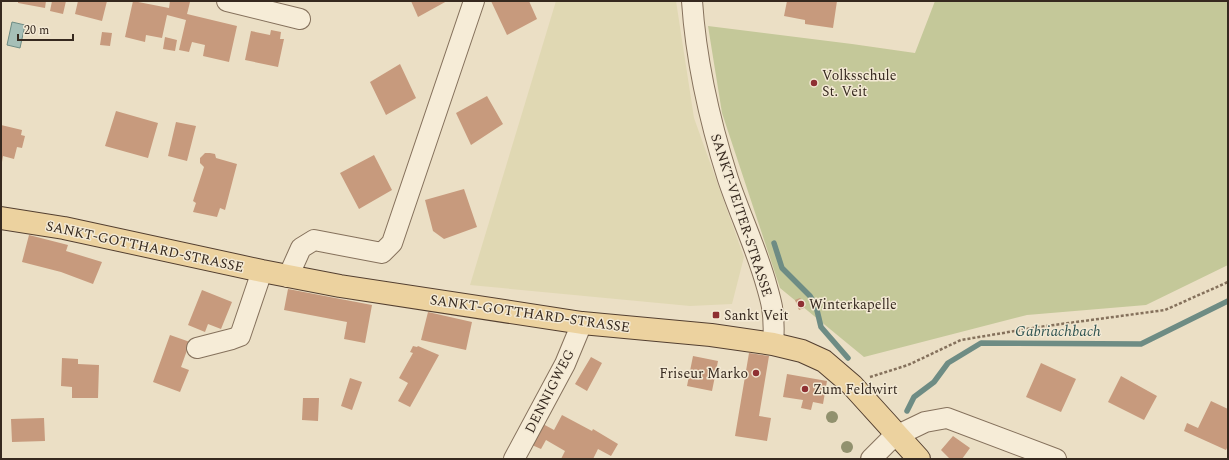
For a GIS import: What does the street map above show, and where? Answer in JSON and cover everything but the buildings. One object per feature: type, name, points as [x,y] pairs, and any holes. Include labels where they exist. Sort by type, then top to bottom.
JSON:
[{"type":"main road","name":"SANKT-GOTTHARD-STRASSE","points":[[1,218],[64,228],[288,277],[340,286],[582,323],[711,335],[773,344]]},
{"type":"main road","points":[[773,344],[802,351],[824,361],[852,385],[919,459]]},
{"type":"street","points":[[227,1],[300,19]]},
{"type":"street","points":[[288,277],[300,248],[314,240],[382,253],[392,243],[474,1]]},
{"type":"street","name":"SANKT-VEITER-STRASSE","points":[[692,1],[694,26],[703,79],[716,139],[740,212],[764,274],[772,307],[774,331],[773,344]]},
{"type":"street","points":[[197,348],[240,336],[262,271]]},
{"type":"street","name":"DENNIGWEG","points":[[514,459],[565,364],[582,323]]},
{"type":"street","points":[[871,459],[888,442],[898,435],[925,422],[947,418],[1056,459]]},
{"type":"path","points":[[852,385],[867,378],[908,365],[961,340],[1039,327],[1165,310],[1228,282]]},
{"type":"shaded area","points":[[556,1],[676,1],[694,118],[744,257],[732,304],[690,306],[470,285]]},
{"type":"green space","points":[[935,1],[1228,1],[1228,265],[1146,305],[1027,315],[864,357],[780,288],[722,113],[708,26],[915,53]]},
{"type":"water","points":[[12,22],[25,25],[20,48],[7,45]]},
{"type":"waterway","points":[[774,243],[782,268],[810,296],[816,306],[821,327],[848,358]]},
{"type":"waterway","name":"Gabriachbach","points":[[907,411],[914,397],[934,382],[948,363],[981,343],[1141,344],[1228,301]]},
{"type":"place","name":"Volksschule St. Veit","points":[[814,83]]},
{"type":"place","name":"Winterkapelle","points":[[801,304]]},
{"type":"place","name":"Sankt Veit","points":[[716,315]]},
{"type":"place","name":"Friseur Marko","points":[[756,373]]},
{"type":"place","name":"Zum Feldwirt","points":[[805,389]]}]
